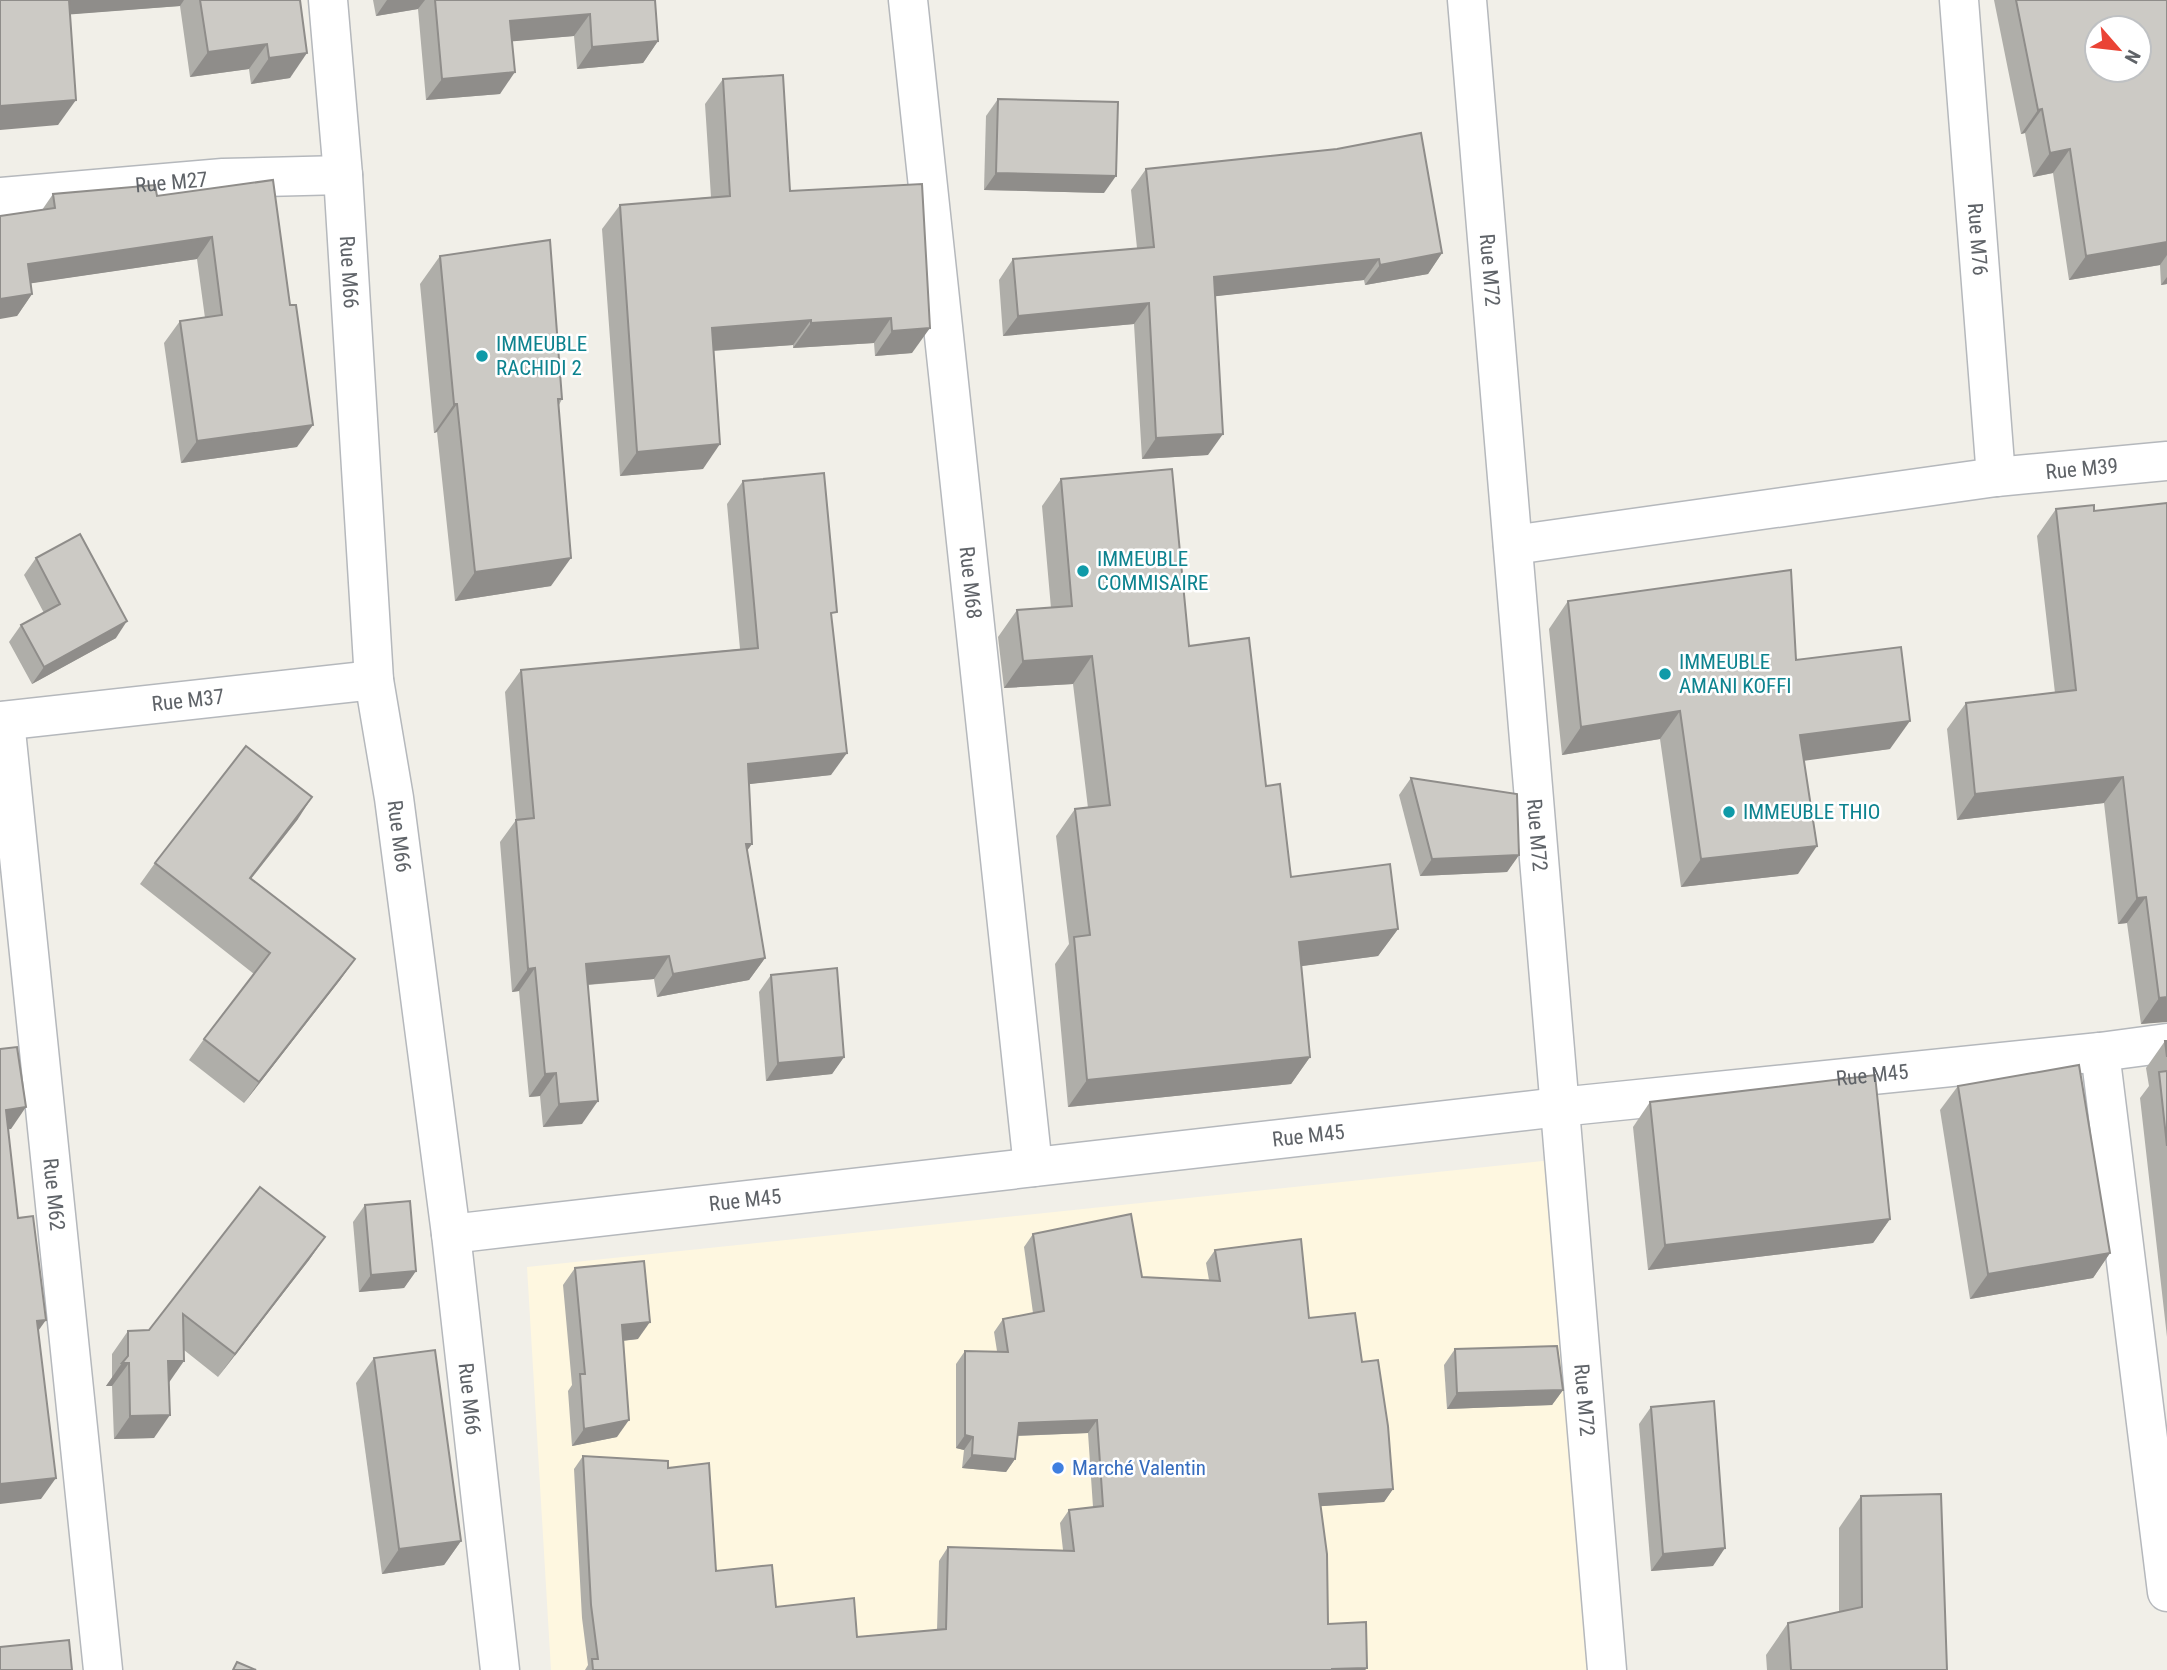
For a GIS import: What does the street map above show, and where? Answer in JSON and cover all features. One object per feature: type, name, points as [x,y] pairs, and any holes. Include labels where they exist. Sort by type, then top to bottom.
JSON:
[{"type":"street","name":"Rue M66","points":[[328,0],[343,175],[374,680],[394,798],[451,1234],[500,1670]]},
{"type":"street","name":"Rue M68","points":[[908,0],[1033,1167]]},
{"type":"street","name":"Rue M72","points":[[1467,0],[1606,1670]]},
{"type":"street","name":"Rue M76","points":[[1959,0],[1996,477]]},
{"type":"street","name":"Rue M27","points":[[0,197],[223,178],[343,175]]},
{"type":"street","name":"Rue M39","points":[[1513,545],[1996,477],[2167,461]]},
{"type":"street","name":"Rue M37","points":[[2,721],[374,680]]},
{"type":"street","name":"Rue M62","points":[[2,721],[103,1670]]},
{"type":"street","name":"Rue M45","points":[[451,1234],[1559,1107],[2167,1043]]},
{"type":"street","points":[[2100,1052],[2167,1592]]},
{"type":"shaded area","name":"Marché Valentin","points":[[1552,1160],[1593,1670],[551,1670],[527,1267]]},
{"type":"building","points":[[0,0],[69,0],[76,100],[0,106]]},
{"type":"building","points":[[200,0],[300,0],[307,53],[269,58],[267,44],[208,52]]},
{"type":"building","points":[[435,0],[655,0],[658,41],[592,47],[590,14],[510,21],[515,72],[442,79]]},
{"type":"building","points":[[2016,0],[2167,0],[2167,242],[2086,256],[2070,149],[2050,153],[2042,109],[2038,110]]},
{"type":"building","points":[[783,75],[790,191],[922,184],[930,328],[892,331],[891,318],[811,323],[811,320],[712,328],[720,444],[637,452],[620,205],[730,196],[723,79]]},
{"type":"building","points":[[998,99],[1118,102],[1116,176],[996,173]]},
{"type":"building","points":[[1421,133],[1442,253],[1380,265],[1379,259],[1214,277],[1223,434],[1156,438],[1149,303],[1018,316],[1013,259],[1154,247],[1146,169],[1337,149]]},
{"type":"building","points":[[273,180],[290,305],[296,305],[313,425],[197,441],[180,321],[222,315],[212,237],[28,264],[32,294],[0,299],[0,216],[55,208],[53,194],[155,185],[157,196]]},
{"type":"building","points":[[550,240],[562,399],[558,399],[571,558],[475,572],[457,404],[454,404],[440,256]]},
{"type":"building","points":[[1172,469],[1189,646],[1249,638],[1266,786],[1280,784],[1291,877],[1390,864],[1398,929],[1299,942],[1310,1057],[1087,1080],[1074,937],[1090,935],[1075,809],[1110,805],[1092,656],[1023,661],[1017,610],[1072,606],[1061,479]]},
{"type":"building","points":[[824,473],[837,612],[831,613],[847,753],[748,764],[752,844],[746,844],[765,958],[673,974],[669,956],[586,964],[598,1101],[559,1104],[556,1073],[545,1074],[535,968],[528,969],[516,820],[534,818],[521,670],[758,648],[743,481]]},
{"type":"building","points":[[2167,503],[2167,997],[2159,998],[2146,897],[2137,898],[2123,777],[1975,794],[1966,703],[2076,690],[2056,509],[2094,505],[2094,511]]},
{"type":"building","points":[[80,534],[127,621],[44,667],[21,625],[60,604],[36,558]]},
{"type":"building","points":[[1791,570],[1796,660],[1901,647],[1910,721],[1800,735],[1817,846],[1701,859],[1680,711],[1581,727],[1568,601]]},
{"type":"building","points":[[246,746],[312,797],[250,878],[355,959],[259,1082],[204,1039],[270,953],[155,863]]},
{"type":"building","points":[[1411,778],[1517,794],[1519,855],[1432,859]]},
{"type":"building","points":[[837,968],[844,1057],[778,1063],[771,975]]},
{"type":"building","points":[[17,1047],[26,1107],[6,1110],[18,1218],[33,1216],[46,1320],[37,1321],[56,1478],[0,1484],[0,1049]]},
{"type":"building","points":[[2079,1065],[2110,1253],[1988,1274],[1958,1086]]},
{"type":"building","points":[[2167,1071],[2167,1146],[2159,1072]]},
{"type":"building","points":[[1875,1075],[1890,1219],[1665,1245],[1650,1102]]},
{"type":"building","points":[[260,1187],[325,1237],[235,1354],[183,1314],[184,1361],[168,1361],[170,1415],[130,1416],[129,1363],[122,1363],[128,1356],[128,1331],[149,1330]]},
{"type":"building","points":[[410,1201],[416,1271],[371,1275],[365,1205]]},
{"type":"building","points":[[1131,1214],[1142,1277],[1220,1281],[1215,1250],[1301,1239],[1309,1318],[1355,1313],[1362,1362],[1378,1360],[1388,1426],[1393,1489],[1319,1494],[1327,1554],[1328,1624],[1366,1622],[1367,1668],[593,1670],[592,1659],[598,1659],[591,1605],[583,1456],[668,1461],[668,1468],[709,1463],[716,1571],[772,1565],[776,1607],[854,1598],[857,1637],[946,1629],[948,1547],[1074,1551],[1069,1510],[1103,1506],[1097,1420],[1019,1423],[1015,1459],[972,1455],[973,1437],[965,1435],[965,1351],[1008,1352],[1003,1319],[1044,1311],[1033,1234]]},
{"type":"building","points":[[644,1261],[650,1322],[622,1325],[629,1420],[584,1429],[580,1374],[585,1374],[575,1268]]},
{"type":"building","points":[[1557,1346],[1563,1390],[1457,1393],[1455,1349]]},
{"type":"building","points":[[435,1350],[461,1541],[399,1549],[374,1358]]},
{"type":"building","points":[[1714,1401],[1725,1548],[1663,1554],[1651,1407]]},
{"type":"building","points":[[1941,1494],[1947,1670],[1791,1670],[1788,1623],[1862,1607],[1861,1496]]},
{"type":"building","points":[[69,1640],[72,1670],[0,1670],[0,1647]]},
{"type":"building","points":[[237,1662],[256,1670],[233,1670]]},
{"type":"place","name":"IMMEUBLE RACHIDI 2","points":[[482,356]]},
{"type":"place","name":"IMMEUBLE COMMISAIRE","points":[[1083,571]]},
{"type":"place","name":"IMMEUBLE AMANI KOFFI","points":[[1665,674]]},
{"type":"place","name":"IMMEUBLE THIO","points":[[1729,812]]},
{"type":"place","name":"Marché Valentin","points":[[1058,1468]]}]
